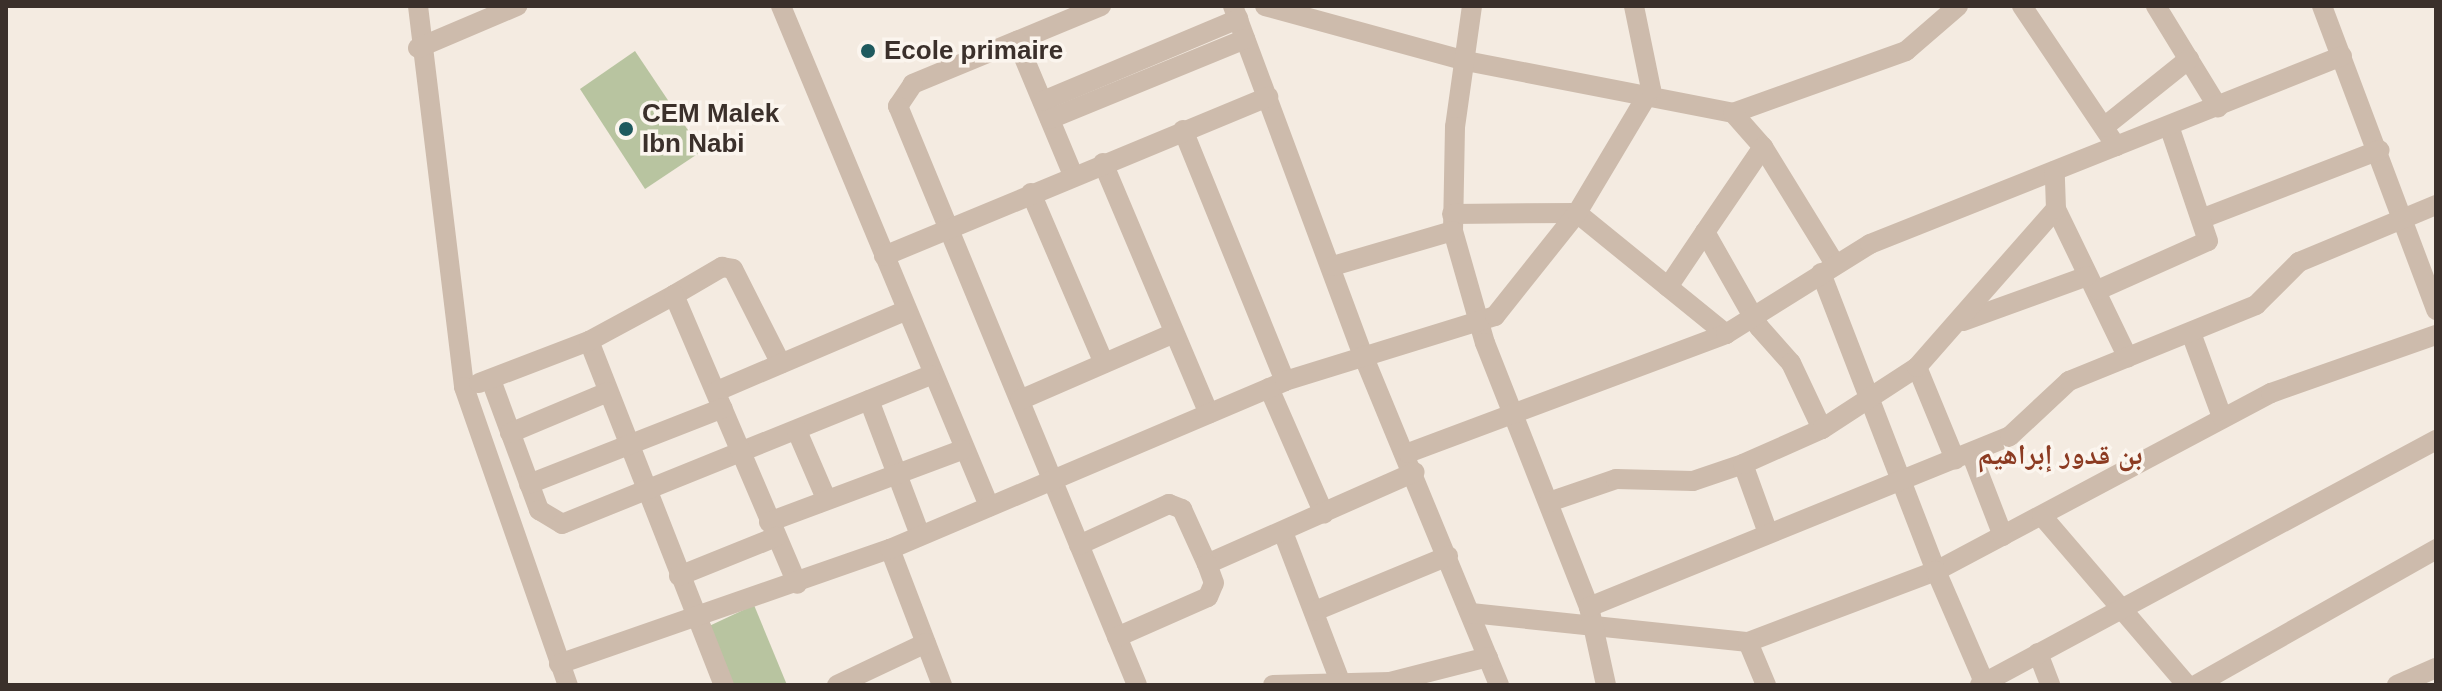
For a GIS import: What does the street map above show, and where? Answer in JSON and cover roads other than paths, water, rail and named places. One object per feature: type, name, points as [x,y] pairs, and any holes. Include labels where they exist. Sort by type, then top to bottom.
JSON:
[{"type":"street","points":[[418,6],[418,48],[464,387],[568,685]]},
{"type":"street","points":[[418,48],[517,6]]},
{"type":"street","points":[[781,6],[930,375],[989,506]]},
{"type":"street","points":[[1101,6],[913,84],[899,97],[1137,685]]},
{"type":"street","points":[[1265,6],[1466,61],[1733,113],[1906,51],[1958,6]]},
{"type":"street","points":[[1472,6],[1452,223],[1479,324],[1589,607],[1606,685]]},
{"type":"street","points":[[559,664],[696,620],[890,549],[989,506],[1055,484],[1277,384],[1363,355],[1479,324],[1511,300],[1577,213],[1647,97],[1653,80],[1634,6]]},
{"type":"street","points":[[2022,6],[2116,146]]},
{"type":"street","points":[[2156,6],[2218,107]]},
{"type":"street","points":[[2322,6],[2432,282],[2436,310]]},
{"type":"street","points":[[1046,110],[1235,12],[1333,266],[1363,355],[1412,462],[1499,685]]},
{"type":"street","points":[[1046,110],[1245,39]]},
{"type":"street","points":[[1017,41],[1073,175]]},
{"type":"street","points":[[1207,564],[1324,514],[1412,462],[1514,414],[1726,334],[1828,268],[2055,171],[2342,56]]},
{"type":"street","points":[[2104,127],[2189,59]]},
{"type":"street","points":[[884,256],[1073,175],[1268,97]]},
{"type":"street","points":[[1733,113],[1763,147],[1828,268],[1902,481],[1982,684],[2121,604],[2397,467],[2436,440]]},
{"type":"street","points":[[1959,323],[2093,283],[2208,241],[2206,217],[2169,126]]},
{"type":"street","points":[[1183,130],[1324,514]]},
{"type":"street","points":[[1668,287],[1763,147]]},
{"type":"street","points":[[2206,217],[2380,150]]},
{"type":"street","points":[[1103,163],[1209,414]]},
{"type":"street","points":[[2055,171],[2056,209],[2128,358]]},
{"type":"street","points":[[1031,193],[1104,363]]},
{"type":"street","points":[[1589,607],[1963,456],[2026,425],[2069,381],[2270,298],[2299,262],[2436,205]]},
{"type":"street","points":[[1549,502],[1616,479],[1693,481],[1743,464],[1822,429],[1917,367],[1959,323],[2056,209]]},
{"type":"street","points":[[1333,266],[1452,223],[1577,213],[1726,334]]},
{"type":"street","points":[[1705,232],[1755,318],[1791,363],[1822,429]]},
{"type":"street","points":[[464,387],[491,380],[589,341],[722,267],[733,269],[781,364]]},
{"type":"street","points":[[674,295],[797,584]]},
{"type":"street","points":[[529,484],[630,444],[720,400],[781,364],[905,311]]},
{"type":"street","points":[[1020,400],[1174,333]]},
{"type":"street","points":[[2191,333],[2222,417]]},
{"type":"street","points":[[1471,613],[1593,630],[1748,642],[1936,571],[2222,417],[2436,335]]},
{"type":"street","points":[[589,341],[651,491],[679,576],[724,685]]},
{"type":"street","points":[[1917,367],[2003,536]]},
{"type":"street","points":[[491,380],[529,484],[545,517],[562,524],[651,491],[930,375]]},
{"type":"street","points":[[510,433],[608,392]]},
{"type":"street","points":[[869,400],[920,535]]},
{"type":"street","points":[[797,431],[825,496]]},
{"type":"street","points":[[679,576],[772,530],[825,496],[962,450]]},
{"type":"street","points":[[1743,464],[1768,533]]},
{"type":"street","points":[[1079,545],[1169,504],[1182,509],[1207,564],[1214,583],[1208,597],[1117,637]]},
{"type":"street","points":[[2042,516],[2121,604],[2187,685]]},
{"type":"street","points":[[1283,532],[1339,679]]},
{"type":"street","points":[[890,549],[942,685]]},
{"type":"street","points":[[2196,685],[2436,549]]},
{"type":"street","points":[[1315,611],[1448,556]]},
{"type":"street","points":[[1748,642],[1766,685]]},
{"type":"street","points":[[838,685],[926,643]]},
{"type":"street","points":[[2038,653],[2050,685]]},
{"type":"street","points":[[1273,685],[1339,679],[1390,684],[1488,657]]},
{"type":"street","points":[[2397,685],[2436,668]]},
{"type":"place","name":"Ecole primaire","points":[[868,51]]},
{"type":"place","name":"CEM Malek Ibn Nabi","points":[[626,129]]},
{"type":"district","name":"بن قدور إبراهيم","points":[[2060,455]]}]
